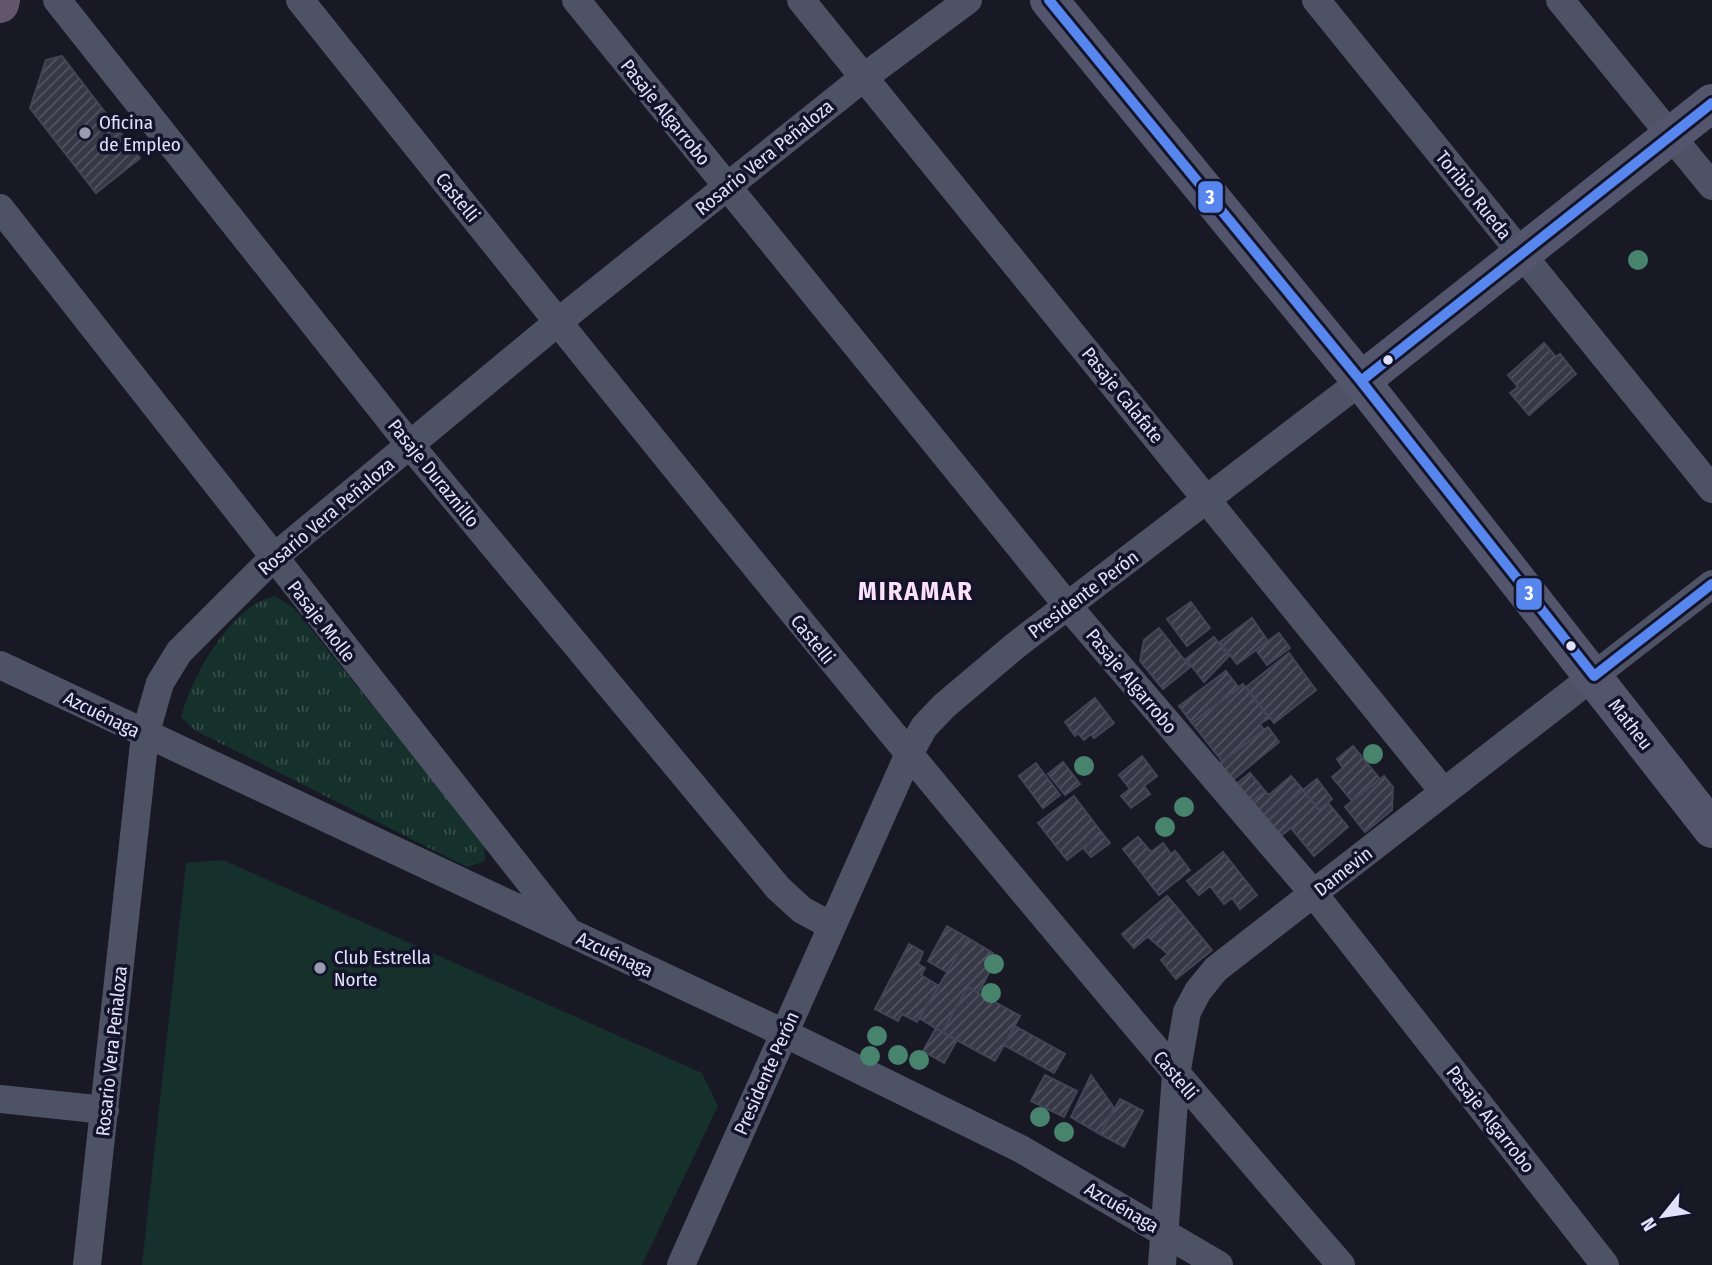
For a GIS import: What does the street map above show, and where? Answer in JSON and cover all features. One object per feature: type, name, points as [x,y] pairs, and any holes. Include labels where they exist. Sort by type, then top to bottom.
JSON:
[{"type":"street","name":"Pasaje Duraznillo","points":[[57,0],[410,445],[778,888],[802,910],[832,926]]},
{"type":"street","name":"Castelli","points":[[300,0],[908,756],[1176,1075],[1341,1265]]},
{"type":"street","name":"Pasaje Algarrobo","points":[[576,0],[1067,605],[1314,894],[1605,1265]]},
{"type":"street","name":"Pasaje Calafate","points":[[801,0],[1443,791]]},
{"type":"street","name":"Rosario Vera Peñaloza","points":[[86,1265],[145,734],[160,683],[179,652],[272,559],[726,187],[863,78],[968,0]]},
{"type":"street","name":"Matheu","points":[[1049,0],[1361,381],[1712,829]]},
{"type":"street","name":"Toribio Rueda","points":[[1315,0],[1712,489]]},
{"type":"street","points":[[1560,0],[1712,186]]},
{"type":"street","name":"Presidente Perón","points":[[681,1265],[908,756],[924,727],[944,706],[1067,605],[1523,255],[1712,103]]},
{"type":"street","name":"Pasaje Molle","points":[[0,208],[272,559],[568,932]]},
{"type":"street","name":"Damevin","points":[[1162,1265],[1176,1075],[1186,1012],[1198,991],[1216,969],[1712,584]]},
{"type":"street","name":"Azcuénaga","points":[[0,665],[784,1033],[1021,1149],[1219,1265]]},
{"type":"street","points":[[0,1099],[105,1110]]},
{"type":"green space","points":[[275,596],[294,608],[484,844],[485,861],[468,867],[453,860],[196,731],[181,717],[204,663],[228,628],[258,602]]},
{"type":"green space","name":"Club Estrella Norte","points":[[223,860],[702,1073],[718,1106],[642,1265],[142,1265],[186,863]]},
{"type":"building","name":"Oficina de Empleo","points":[[62,56],[140,158],[96,193],[30,108],[46,60]]},
{"type":"building","points":[[1544,343],[1556,357],[1560,354],[1576,374],[1529,415],[1510,393],[1518,387],[1508,375]]},
{"type":"building","points":[[1191,602],[1210,628],[1187,646],[1167,619]]},
{"type":"building","points":[[1252,618],[1268,641],[1237,664],[1220,642]]},
{"type":"building","points":[[1159,628],[1190,667],[1163,689],[1140,661],[1144,640]]},
{"type":"building","points":[[1279,633],[1290,648],[1267,665],[1256,650]]},
{"type":"building","points":[[1214,637],[1229,656],[1204,682],[1186,659]]},
{"type":"building","points":[[1289,653],[1316,690],[1274,723],[1246,687]]},
{"type":"building","points":[[1226,671],[1239,688],[1192,723],[1179,706]]},
{"type":"building","points":[[1243,684],[1269,718],[1260,724],[1264,730],[1222,761],[1192,723]]},
{"type":"building","points":[[1095,698],[1114,723],[1094,738],[1091,734],[1084,740],[1078,733],[1075,736],[1065,722]]},
{"type":"building","points":[[1268,727],[1279,742],[1229,783],[1215,767]]},
{"type":"building","points":[[1353,746],[1380,779],[1352,801],[1332,777],[1343,768],[1337,759]]},
{"type":"building","points":[[1142,756],[1157,776],[1144,786],[1150,794],[1131,808],[1121,796],[1130,789],[1119,775]]},
{"type":"building","points":[[1063,762],[1080,784],[1065,795],[1048,774]]},
{"type":"building","points":[[1036,763],[1060,795],[1043,808],[1019,776]]},
{"type":"building","points":[[1250,773],[1265,791],[1249,804],[1234,786]]},
{"type":"building","points":[[1291,776],[1303,790],[1265,822],[1249,804],[1265,791],[1269,795]]},
{"type":"building","points":[[1384,776],[1393,787],[1392,810],[1365,832],[1345,807]]},
{"type":"building","points":[[1317,779],[1332,799],[1319,810],[1303,790]]},
{"type":"building","points":[[1303,790],[1319,810],[1328,803],[1348,827],[1314,856],[1291,828],[1278,838],[1265,822]]},
{"type":"building","points":[[1074,796],[1102,833],[1067,860],[1038,823]]},
{"type":"building","points":[[1102,833],[1110,843],[1091,857],[1083,848]]},
{"type":"building","points":[[1138,837],[1151,852],[1163,843],[1171,854],[1175,851],[1190,870],[1159,895],[1123,849]]},
{"type":"building","points":[[1223,852],[1257,895],[1240,909],[1232,898],[1224,904],[1210,886],[1199,895],[1187,881]]},
{"type":"building","points":[[1167,896],[1179,910],[1134,948],[1122,934]]},
{"type":"building","points":[[1179,910],[1212,950],[1176,979],[1161,960],[1168,954],[1148,937]]},
{"type":"building","points":[[947,926],[968,938],[947,972],[928,961]]},
{"type":"building","points":[[968,938],[993,953],[985,968],[990,971],[978,993],[968,987],[942,1032],[919,1018]]},
{"type":"building","points":[[909,944],[923,952],[918,964],[925,968],[921,975],[939,986],[917,1022],[902,1014],[898,1021],[875,1009]]},
{"type":"building","points":[[968,987],[1020,1016],[995,1061],[942,1032]]},
{"type":"building","points":[[1015,1026],[1065,1054],[1054,1073],[1004,1045]]},
{"type":"building","points":[[936,1028],[957,1040],[944,1063],[923,1051]]},
{"type":"building","points":[[1045,1075],[1077,1091],[1064,1117],[1031,1101]]},
{"type":"building","points":[[1091,1075],[1114,1108],[1100,1134],[1071,1117]]},
{"type":"building","points":[[1120,1099],[1143,1111],[1124,1147],[1100,1134]]},
{"type":"transit line","name":"3","points":[[1049,0],[1361,381],[1594,676],[1712,584]]},
{"type":"transit line","name":"3","points":[[1361,381],[1712,103]]},
{"type":"place","name":"Oficina de Empleo","points":[[85,133]]},
{"type":"place","name":"Club Estrella Norte","points":[[320,968]]},
{"type":"district","name":"MIRAMAR","points":[[916,591]]}]
